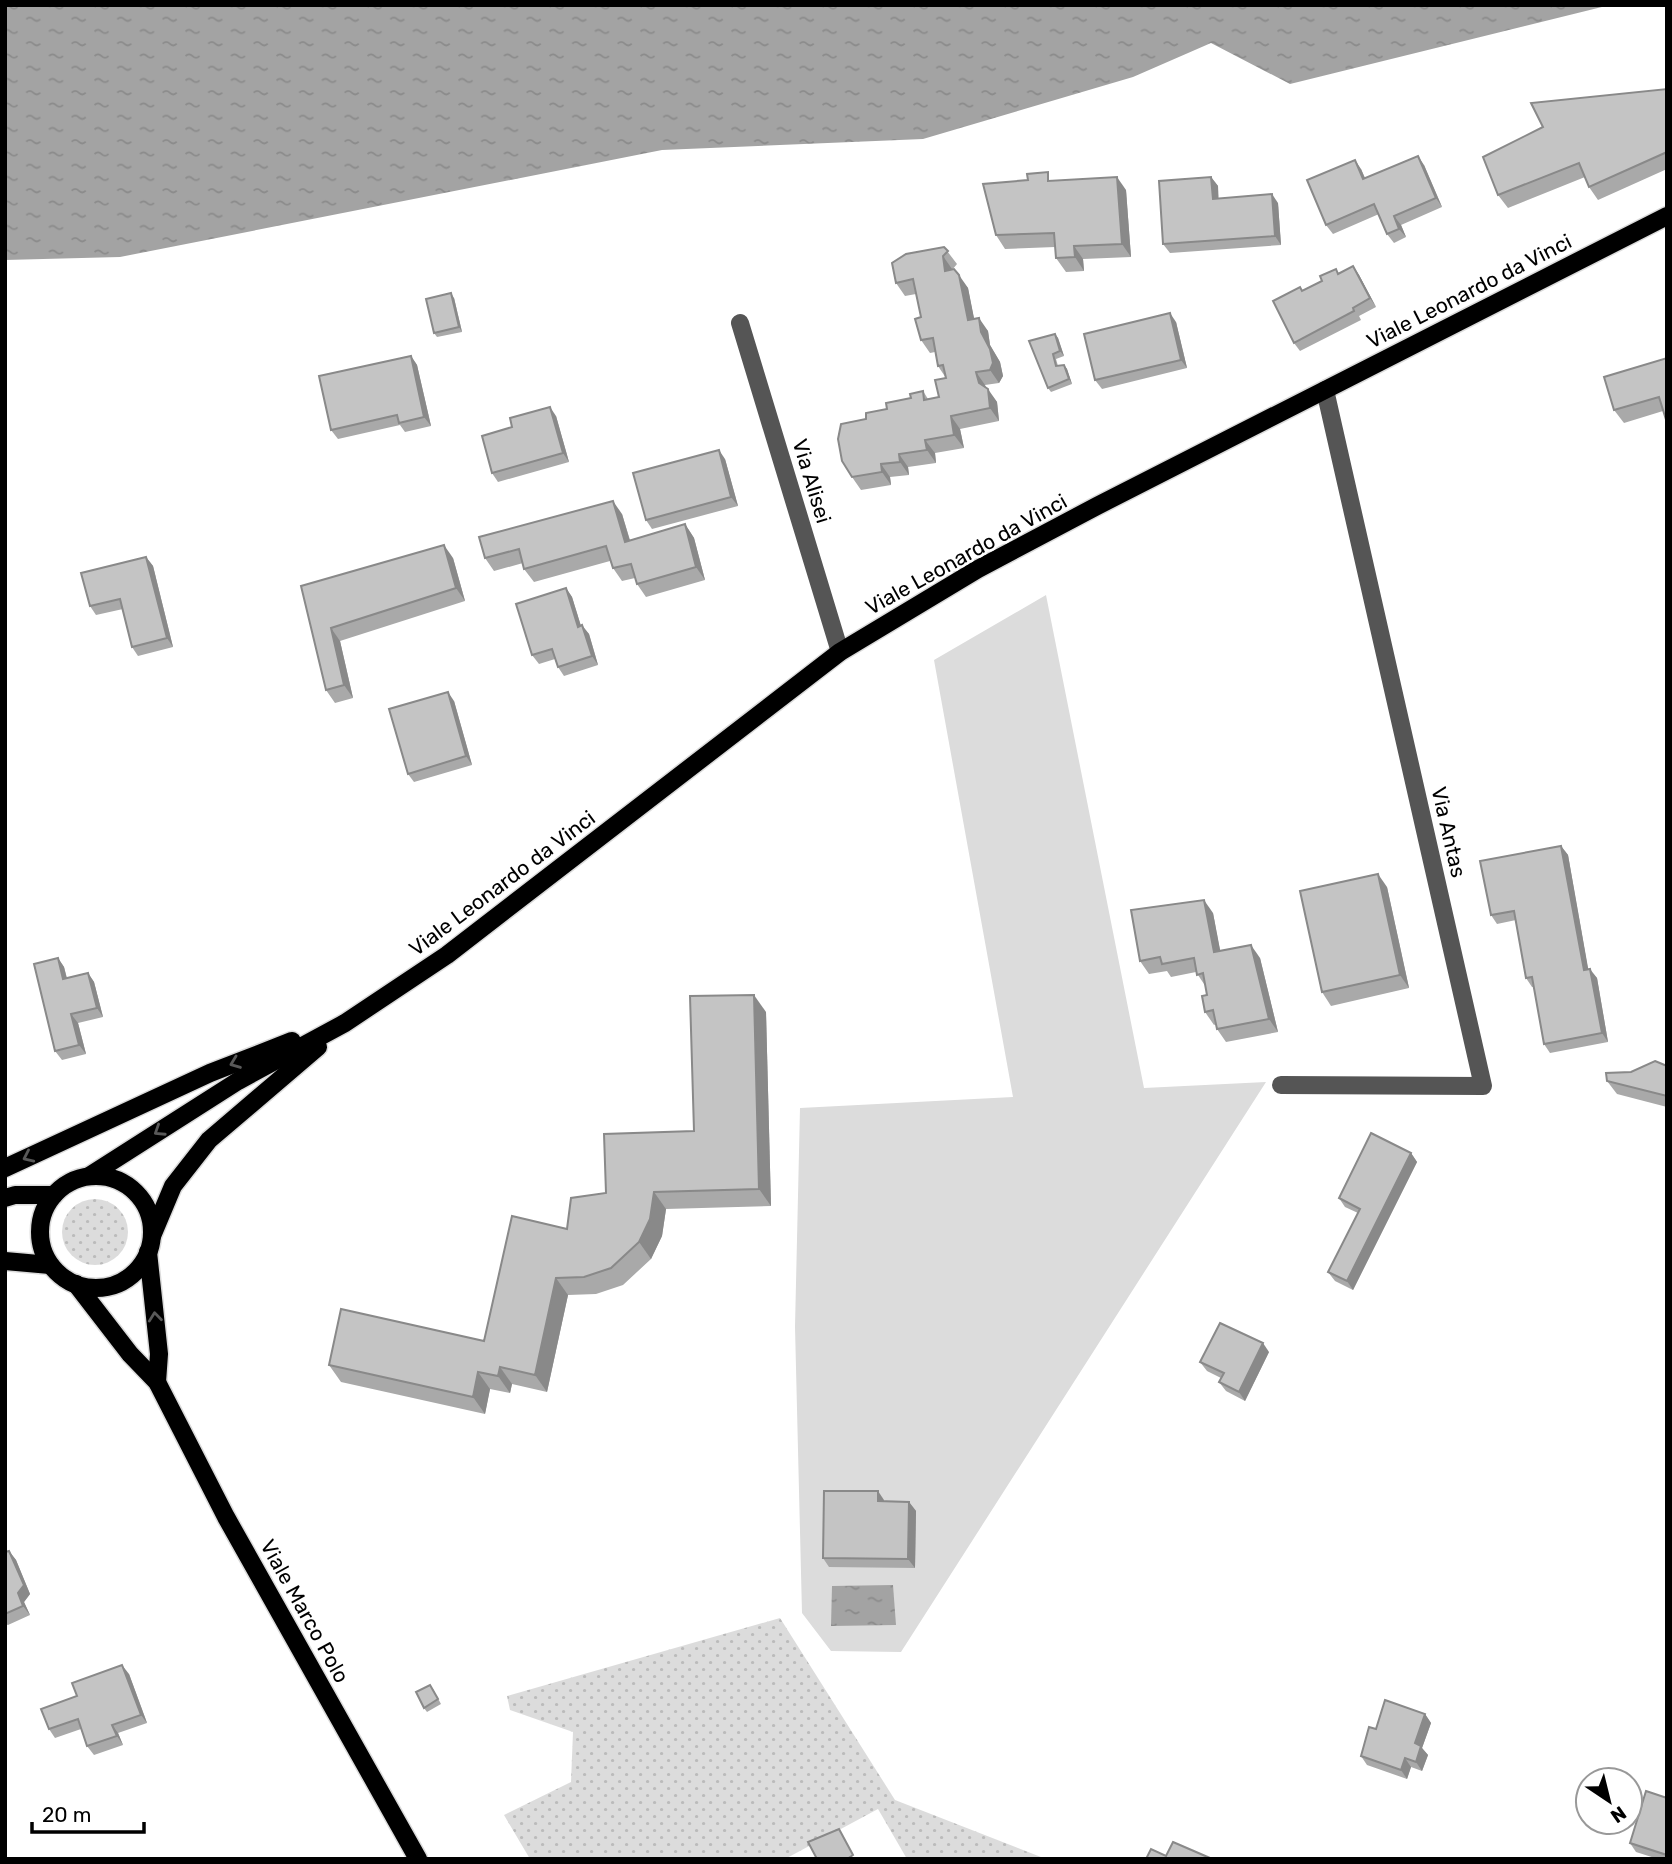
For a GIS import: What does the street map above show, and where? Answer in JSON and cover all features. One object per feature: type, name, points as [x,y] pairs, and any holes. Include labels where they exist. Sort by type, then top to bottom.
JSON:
[{"type":"main road","name":"Viale Leonardo da Vinci","points":[[89,1176],[238,1081],[345,1023],[457,948],[840,652],[990,563],[1667,216]]},
{"type":"main road","name":"Viale Leonardo da Vinci","points":[[5,1168],[210,1073],[345,1023]]},
{"type":"main road","name":"Viale Leonardo da Vinci","points":[[150,1244],[173,1186],[209,1140],[345,1023]]},
{"type":"main road","points":[[89,1176],[118,1180],[137,1194],[148,1211],[150,1244],[139,1268],[118,1283],[102,1287],[76,1284],[50,1265],[43,1251],[40,1229],[41,1217],[54,1195],[68,1183],[89,1176]]},
{"type":"main road","points":[[5,1198],[15,1195],[54,1195]]},
{"type":"main road","name":"Viale Marco Polo","points":[[150,1244],[159,1354],[157,1382]]},
{"type":"main road","points":[[5,1261],[50,1265]]},
{"type":"main road","name":"Viale Marco Polo","points":[[76,1284],[130,1354],[157,1382],[226,1517],[418,1859]]},
{"type":"street","name":"Via Alisei","points":[[740,323],[840,652]]},
{"type":"street","name":"Via Antas","points":[[1281,1085],[1483,1086],[1325,390]]},
{"type":"shaded area","points":[[1046,595],[1144,1088],[1266,1082],[901,1652],[831,1651],[802,1613],[795,1327],[800,1108],[1013,1097],[934,660]]},
{"type":"shaded area","points":[[95,1199],[108,1202],[118,1209],[125,1219],[128,1232],[125,1245],[118,1255],[108,1262],[95,1265],[82,1262],[72,1255],[65,1245],[62,1232],[65,1219],[72,1209],[82,1202]]},
{"type":"shaded area","points":[[780,1618],[895,1800],[1046,1859],[907,1859],[878,1809],[785,1859],[530,1859],[504,1815],[571,1782],[573,1732],[510,1710],[507,1696]]},
{"type":"water","points":[[5,5],[1610,5],[1290,84],[1211,43],[1133,77],[923,139],[662,150],[120,257],[5,260]]},
{"type":"water","points":[[893,1585],[896,1625],[831,1626],[832,1586]]},
{"type":"building","points":[[1667,89],[1667,152],[1589,187],[1579,163],[1498,195],[1483,157],[1543,127],[1531,103]]},
{"type":"building","points":[[1418,156],[1436,198],[1394,216],[1399,229],[1387,234],[1374,204],[1326,225],[1307,180],[1355,160],[1363,179]]},
{"type":"building","points":[[1048,172],[1048,181],[1117,177],[1122,244],[1074,246],[1075,257],[1056,258],[1054,233],[996,235],[983,184],[1028,180],[1027,174]]},
{"type":"building","points":[[1211,177],[1213,199],[1272,194],[1275,236],[1163,244],[1159,181]]},
{"type":"building","points":[[944,247],[948,251],[943,256],[945,271],[954,269],[959,275],[968,320],[979,318],[981,332],[990,349],[993,363],[990,370],[976,372],[979,383],[988,389],[990,408],[951,416],[954,435],[925,440],[927,450],[899,454],[900,462],[881,464],[882,472],[852,477],[842,461],[838,439],[841,424],[866,419],[866,413],[887,409],[886,403],[911,398],[910,394],[923,391],[924,400],[939,397],[935,380],[946,378],[943,365],[938,366],[933,338],[921,340],[915,319],[921,317],[913,279],[896,283],[892,263],[906,254]]},
{"type":"building","points":[[1353,266],[1370,298],[1353,308],[1354,311],[1294,343],[1273,301],[1300,287],[1302,291],[1322,281],[1320,276],[1336,269],[1338,274]]},
{"type":"building","points":[[451,293],[459,327],[434,333],[426,299]]},
{"type":"building","points":[[1170,313],[1181,360],[1095,380],[1084,334]]},
{"type":"building","points":[[1055,334],[1060,351],[1053,354],[1056,366],[1064,365],[1069,379],[1048,388],[1029,341]]},
{"type":"building","points":[[411,356],[424,417],[399,423],[397,415],[331,430],[319,376]]},
{"type":"building","points":[[1667,358],[1667,423],[1659,397],[1614,410],[1604,377]]},
{"type":"building","points":[[550,407],[563,453],[492,473],[482,436],[512,427],[510,418]]},
{"type":"building","points":[[719,450],[731,497],[646,520],[633,473]]},
{"type":"building","points":[[613,501],[625,542],[685,524],[696,567],[637,584],[631,564],[613,568],[606,546],[524,569],[519,549],[485,558],[479,537]]},
{"type":"building","points":[[444,545],[456,588],[331,628],[344,685],[326,690],[301,586]]},
{"type":"building","points":[[146,557],[167,638],[132,647],[120,599],[90,606],[81,573]]},
{"type":"building","points":[[566,588],[578,627],[582,625],[592,656],[558,667],[552,649],[532,655],[516,604]]},
{"type":"building","points":[[448,692],[466,756],[408,774],[389,709]]},
{"type":"building","points":[[1561,846],[1584,970],[1590,969],[1602,1033],[1544,1044],[1532,977],[1526,978],[1514,911],[1491,915],[1480,861]]},
{"type":"building","points":[[1378,874],[1400,975],[1322,992],[1300,891]]},
{"type":"building","points":[[1204,900],[1214,952],[1251,945],[1269,1019],[1217,1029],[1213,1010],[1205,1012],[1202,996],[1207,995],[1203,973],[1197,975],[1194,958],[1162,964],[1160,957],[1140,961],[1131,910]]},
{"type":"building","points":[[58,958],[63,979],[88,973],[97,1008],[71,1014],[79,1045],[55,1051],[34,964]]},
{"type":"building","points":[[754,995],[759,1189],[654,1192],[650,1219],[639,1242],[611,1268],[584,1277],[556,1278],[535,1375],[500,1367],[498,1376],[478,1372],[473,1397],[329,1365],[341,1309],[484,1341],[512,1216],[567,1229],[571,1198],[606,1193],[604,1134],[694,1131],[690,996]]},
{"type":"building","points":[[1655,1061],[1667,1066],[1667,1096],[1607,1081],[1606,1073],[1631,1072]]},
{"type":"building","points":[[1371,1133],[1411,1153],[1347,1281],[1328,1272],[1360,1209],[1339,1198]]},
{"type":"building","points":[[1220,1323],[1263,1343],[1239,1392],[1219,1382],[1224,1373],[1200,1362]]},
{"type":"building","points":[[824,1491],[878,1491],[878,1501],[909,1502],[908,1559],[823,1558]]},
{"type":"building","points":[[9,1551],[24,1585],[18,1593],[23,1606],[5,1614],[5,1552]]},
{"type":"building","points":[[122,1665],[141,1715],[112,1725],[117,1736],[87,1746],[78,1719],[49,1729],[41,1709],[77,1696],[72,1683]]},
{"type":"building","points":[[430,1685],[438,1699],[424,1708],[416,1692]]},
{"type":"building","points":[[1385,1700],[1425,1714],[1415,1743],[1421,1746],[1416,1762],[1405,1758],[1401,1770],[1361,1756],[1369,1727],[1376,1729]]},
{"type":"building","points":[[1646,1791],[1667,1798],[1667,1855],[1630,1843],[1632,1836],[1644,1836]]},
{"type":"building","points":[[839,1829],[853,1855],[847,1859],[817,1859],[808,1842]]},
{"type":"building","points":[[1173,1842],[1210,1858],[1146,1859],[1151,1849],[1166,1856]]}]
